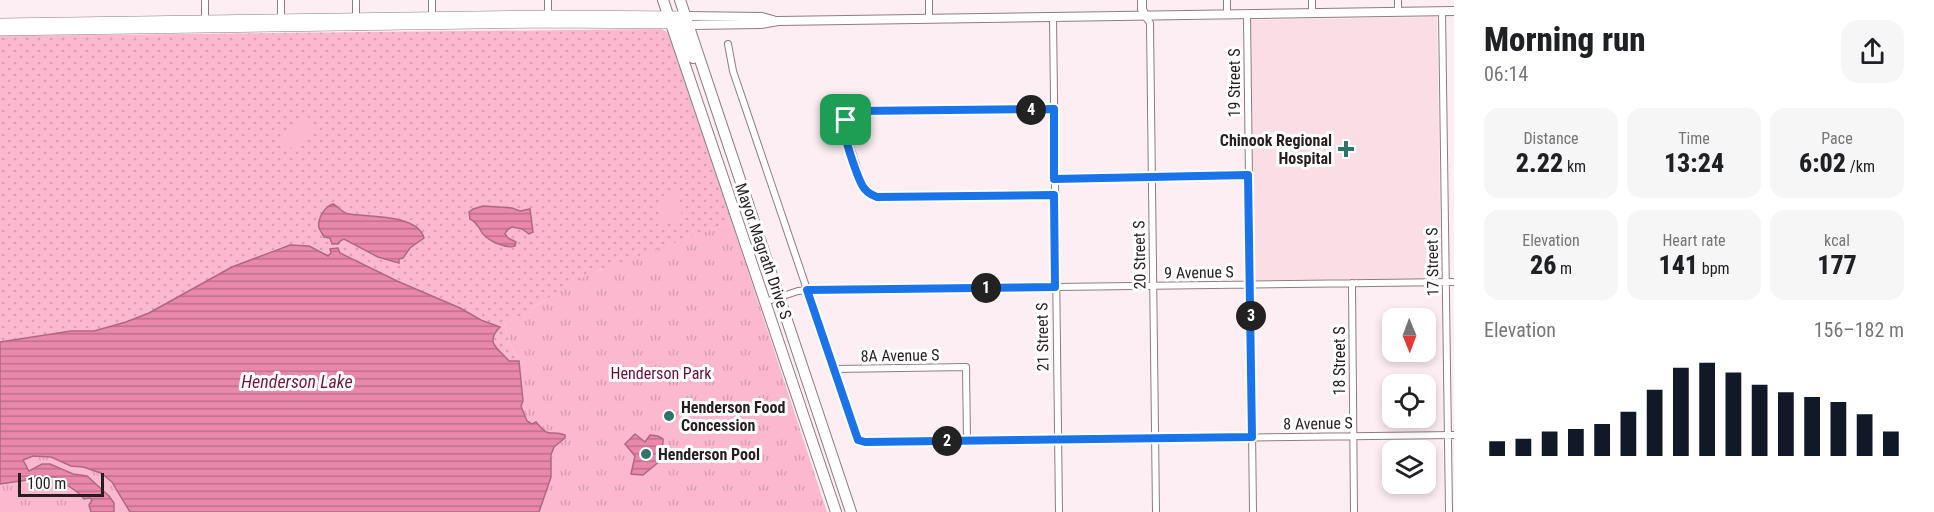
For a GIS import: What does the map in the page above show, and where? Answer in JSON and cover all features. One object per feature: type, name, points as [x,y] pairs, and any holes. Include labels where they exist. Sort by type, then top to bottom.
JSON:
[{"type":"main road","name":"Mayor Magrath Drive S","points":[[663,0],[679,20],[725,131],[851,512]]},
{"type":"main road","points":[[0,23],[205,24],[548,19],[679,20],[673,0]]},
{"type":"main road","name":"Mayor Magrath Drive S","points":[[680,0],[679,20],[765,302],[836,512]]},
{"type":"main road","points":[[0,31],[205,24]]},
{"type":"street","points":[[205,0],[205,24]]},
{"type":"street","points":[[280,0],[281,23]]},
{"type":"street","points":[[356,0],[356,22]]},
{"type":"street","points":[[432,0],[432,21]]},
{"type":"street","points":[[548,0],[548,19]]},
{"type":"street","points":[[929,0],[929,18]]},
{"type":"street","name":"20 Street S","points":[[1142,0],[1142,9],[1150,23],[1156,512]]},
{"type":"street","points":[[1227,0],[1227,15]]},
{"type":"street","points":[[1312,0],[1312,13]]},
{"type":"street","points":[[1398,0],[1398,12]]},
{"type":"street","name":"17 Street S","points":[[1442,11],[1450,435],[1449,512]]},
{"type":"street","points":[[679,20],[761,24],[776,21],[929,18],[1454,11]]},
{"type":"street","name":"19 Street S","points":[[1248,14],[1253,512]]},
{"type":"street","name":"21 Street S","points":[[1053,17],[1059,512]]},
{"type":"street","name":"Mayor Magrath Drive S","points":[[728,44],[733,71],[858,440]]},
{"type":"street","points":[[1054,109],[857,111],[847,118],[844,127],[862,186],[872,195],[880,198],[1054,195]]},
{"type":"street","points":[[1444,173],[1454,173]]},
{"type":"street","points":[[1054,179],[1248,175]]},
{"type":"street","name":"9 Avenue S","points":[[765,302],[807,290],[1454,282]]},
{"type":"street","name":"18 Street S","points":[[1352,283],[1354,512]]},
{"type":"street","name":"8A Avenue S","points":[[835,369],[966,367],[967,440]]},
{"type":"street","name":"8 Avenue S","points":[[858,440],[865,442],[1450,435]]},
{"type":"shaded area","name":"Chinook Regional Hospital","points":[[1437,17],[1441,279],[1254,280],[1251,20]]},
{"type":"green space","points":[[662,29],[668,33],[732,222],[601,269],[531,308],[532,311],[504,324],[511,347],[519,361],[509,361],[497,351],[493,337],[499,327],[340,253],[331,253],[328,256],[309,246],[290,245],[232,267],[149,313],[126,322],[94,331],[71,331],[0,342],[0,36]]},
{"type":"green space","points":[[315,116],[309,133],[302,143],[292,148],[285,146],[283,140],[286,133]]},
{"type":"green space","points":[[668,191],[675,192],[680,201],[682,218],[676,224],[665,224],[661,219],[662,197]]},
{"type":"green space","name":"Henderson Park","points":[[732,222],[827,512],[539,512],[554,447],[562,441],[561,433],[549,433],[536,422],[532,424],[527,421],[521,406],[519,361],[511,347],[504,324],[531,311],[530,309],[589,274]]},
{"type":"green space","points":[[33,456],[51,457],[101,473],[112,482],[130,512],[114,512],[109,496],[87,476],[73,474],[59,468],[36,467],[29,471],[23,460]]},
{"type":"green space","points":[[28,477],[44,477],[66,483],[84,499],[90,497],[91,512],[0,512],[0,484]]},
{"type":"water","points":[[333,204],[349,214],[403,221],[420,230],[424,238],[410,248],[403,258],[399,259],[399,263],[378,257],[344,239],[338,244],[332,244],[330,238],[324,237],[319,224],[320,217]]},
{"type":"water","points":[[483,206],[512,208],[520,211],[530,209],[533,232],[529,234],[522,229],[512,227],[505,234],[516,242],[515,246],[493,242],[470,219],[469,212]]},
{"type":"water","name":"Henderson Lake","points":[[290,245],[309,246],[328,256],[331,253],[330,249],[338,248],[340,253],[397,281],[500,327],[493,337],[493,342],[509,361],[519,361],[523,401],[521,406],[527,421],[532,424],[536,422],[548,432],[565,435],[565,438],[554,447],[551,455],[551,477],[539,512],[130,512],[112,482],[101,473],[71,466],[51,457],[33,456],[23,460],[29,471],[42,464],[50,464],[73,474],[87,476],[109,496],[114,503],[114,512],[91,512],[89,505],[92,500],[90,498],[84,499],[55,477],[28,477],[27,480],[0,484],[0,342],[71,331],[94,331],[126,322],[149,313],[232,267]]},
{"type":"water","name":"Henderson Pool","points":[[635,434],[645,442],[650,435],[663,439],[660,461],[643,475],[631,474],[635,456],[625,444]]},
{"type":"place","name":"Chinook Regional Hospital","points":[[1346,149]]},
{"type":"place","name":"Henderson Food Concession","points":[[669,416]]},
{"type":"place","name":"Henderson Pool","points":[[646,454]]},
{"type":"route","points":[[1054,109],[1054,179],[1248,175],[1252,437],[865,442],[858,440],[807,290],[1055,287],[1054,195],[877,197],[862,186],[844,133],[846,120],[857,111],[1054,109]]}]
